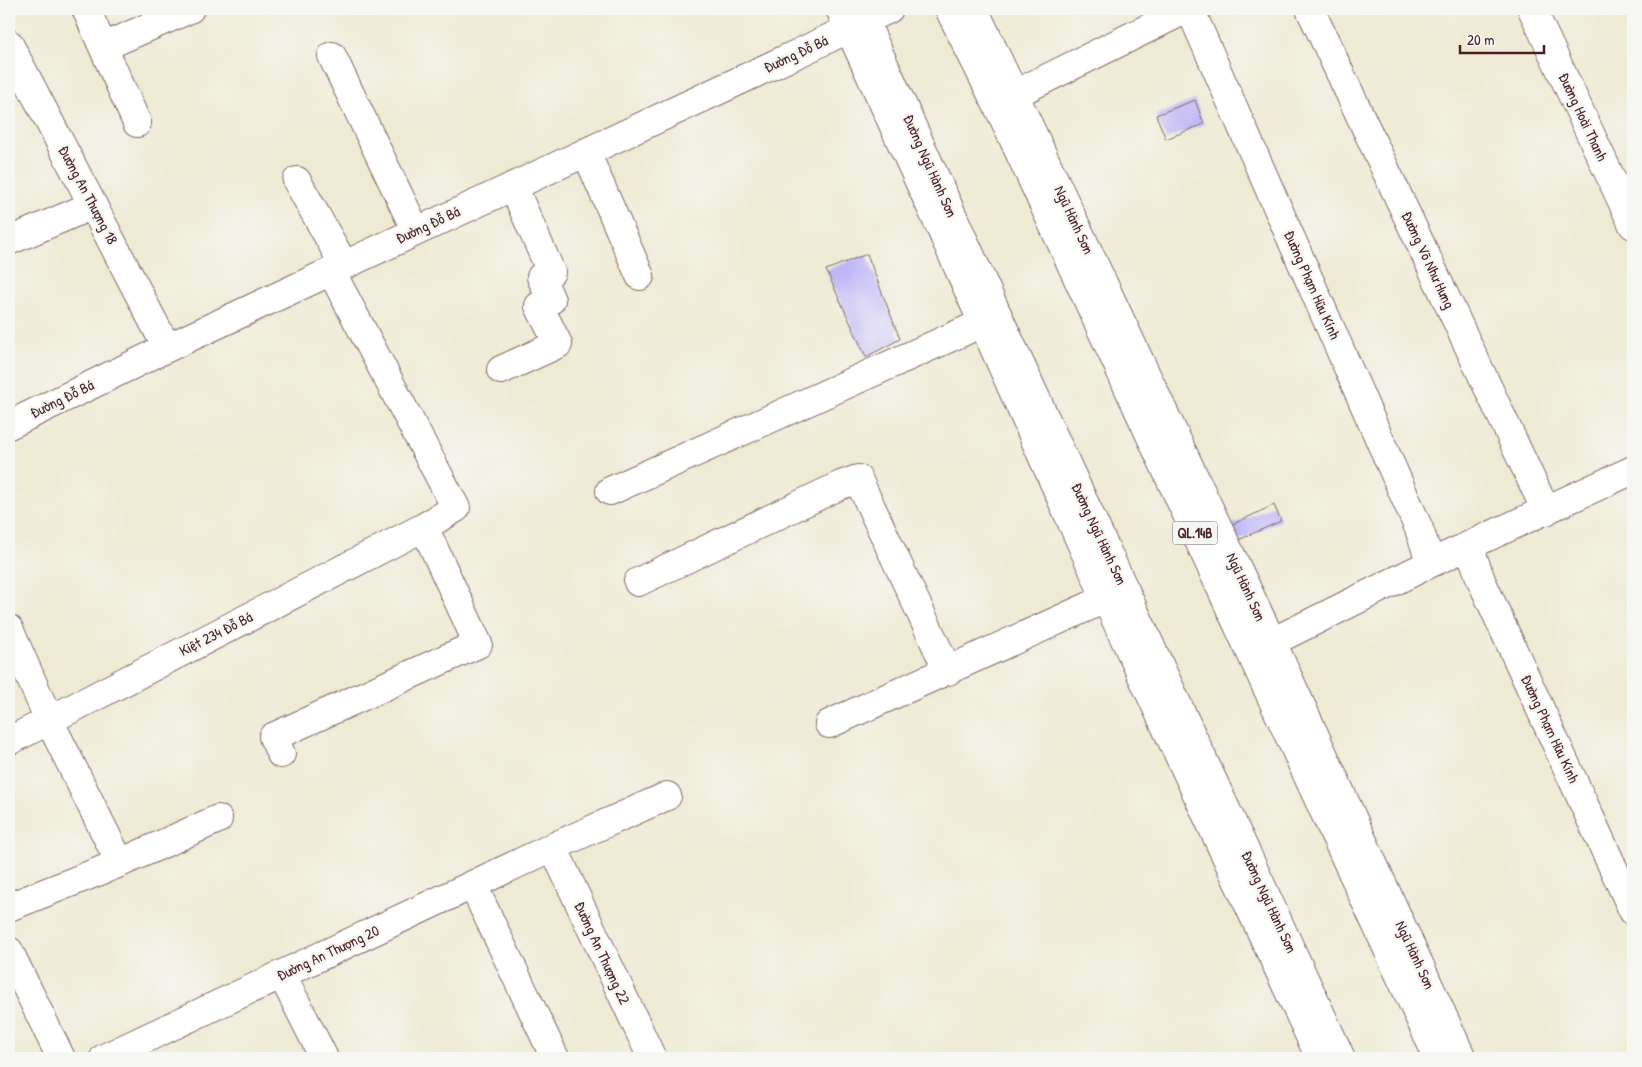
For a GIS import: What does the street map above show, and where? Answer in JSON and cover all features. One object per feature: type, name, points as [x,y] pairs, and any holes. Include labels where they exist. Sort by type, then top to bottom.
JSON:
[{"type":"main road","points":[[86,9],[137,123]]},
{"type":"main road","points":[[103,47],[190,9]]},
{"type":"main road","name":"Đường Đỗ Bá","points":[[9,425],[167,348],[586,152],[853,17],[889,9]]},
{"type":"main road","name":"Ngũ Hành Sơn","points":[[949,9],[1004,119],[1438,1058]]},
{"type":"main road","name":"Ngũ Hành Sơn","points":[[974,9],[1272,642],[1462,1058]]},
{"type":"main road","points":[[1015,94],[1189,9]]},
{"type":"main road","name":"Đường Phạm Hữu Kính","points":[[1189,9],[1415,520],[1432,563]]},
{"type":"main road","name":"Đường Võ Như Hưng","points":[[1310,9],[1546,511]]},
{"type":"main road","name":"Đường Hoài Thanh","points":[[1532,9],[1633,225]]},
{"type":"main road","name":"Đường Ngũ Hành Sơn","points":[[853,17],[1116,594],[1341,1058]]},
{"type":"main road","name":"Đường An Thượng 18","points":[[9,44],[167,348]]},
{"type":"main road","points":[[332,56],[416,231]]},
{"type":"main road","points":[[586,152],[640,276]]},
{"type":"main road","points":[[297,181],[338,268]]},
{"type":"main road","points":[[501,370],[558,344],[540,306],[551,300],[541,277],[551,272],[513,186]]},
{"type":"main road","points":[[9,241],[93,205]]},
{"type":"main road","name":"Kiệt 234 Đỗ Bá","points":[[9,741],[424,527],[456,508],[338,268]]},
{"type":"main road","points":[[610,491],[990,319]]},
{"type":"main road","points":[[1272,642],[1432,563],[1633,470]]},
{"type":"main road","points":[[638,582],[832,489],[858,479],[948,671]]},
{"type":"main road","points":[[281,754],[273,737],[478,644],[424,527]]},
{"type":"main road","name":"Đường Phạm Hữu Kính","points":[[1469,546],[1481,580],[1633,911]]},
{"type":"main road","points":[[829,724],[1116,594],[1320,1058]]},
{"type":"main road","points":[[9,629],[49,720],[120,863]]},
{"type":"main road","name":"Đường An Thượng 20","points":[[104,1058],[553,847],[667,796]]},
{"type":"main road","points":[[9,907],[120,863],[218,819]]},
{"type":"main road","name":"Đường An Thượng 22","points":[[553,847],[652,1058]]},
{"type":"main road","points":[[473,885],[555,1058]]},
{"type":"main road","points":[[9,951],[61,1058]]},
{"type":"main road","points":[[282,975],[324,1058]]},
{"type":"building","points":[[1195,100],[1204,124],[1166,139],[1156,115]]},
{"type":"building","points":[[867,254],[900,339],[866,357],[826,270]]},
{"type":"building","points":[[1274,505],[1281,521],[1236,541],[1229,526]]}]
